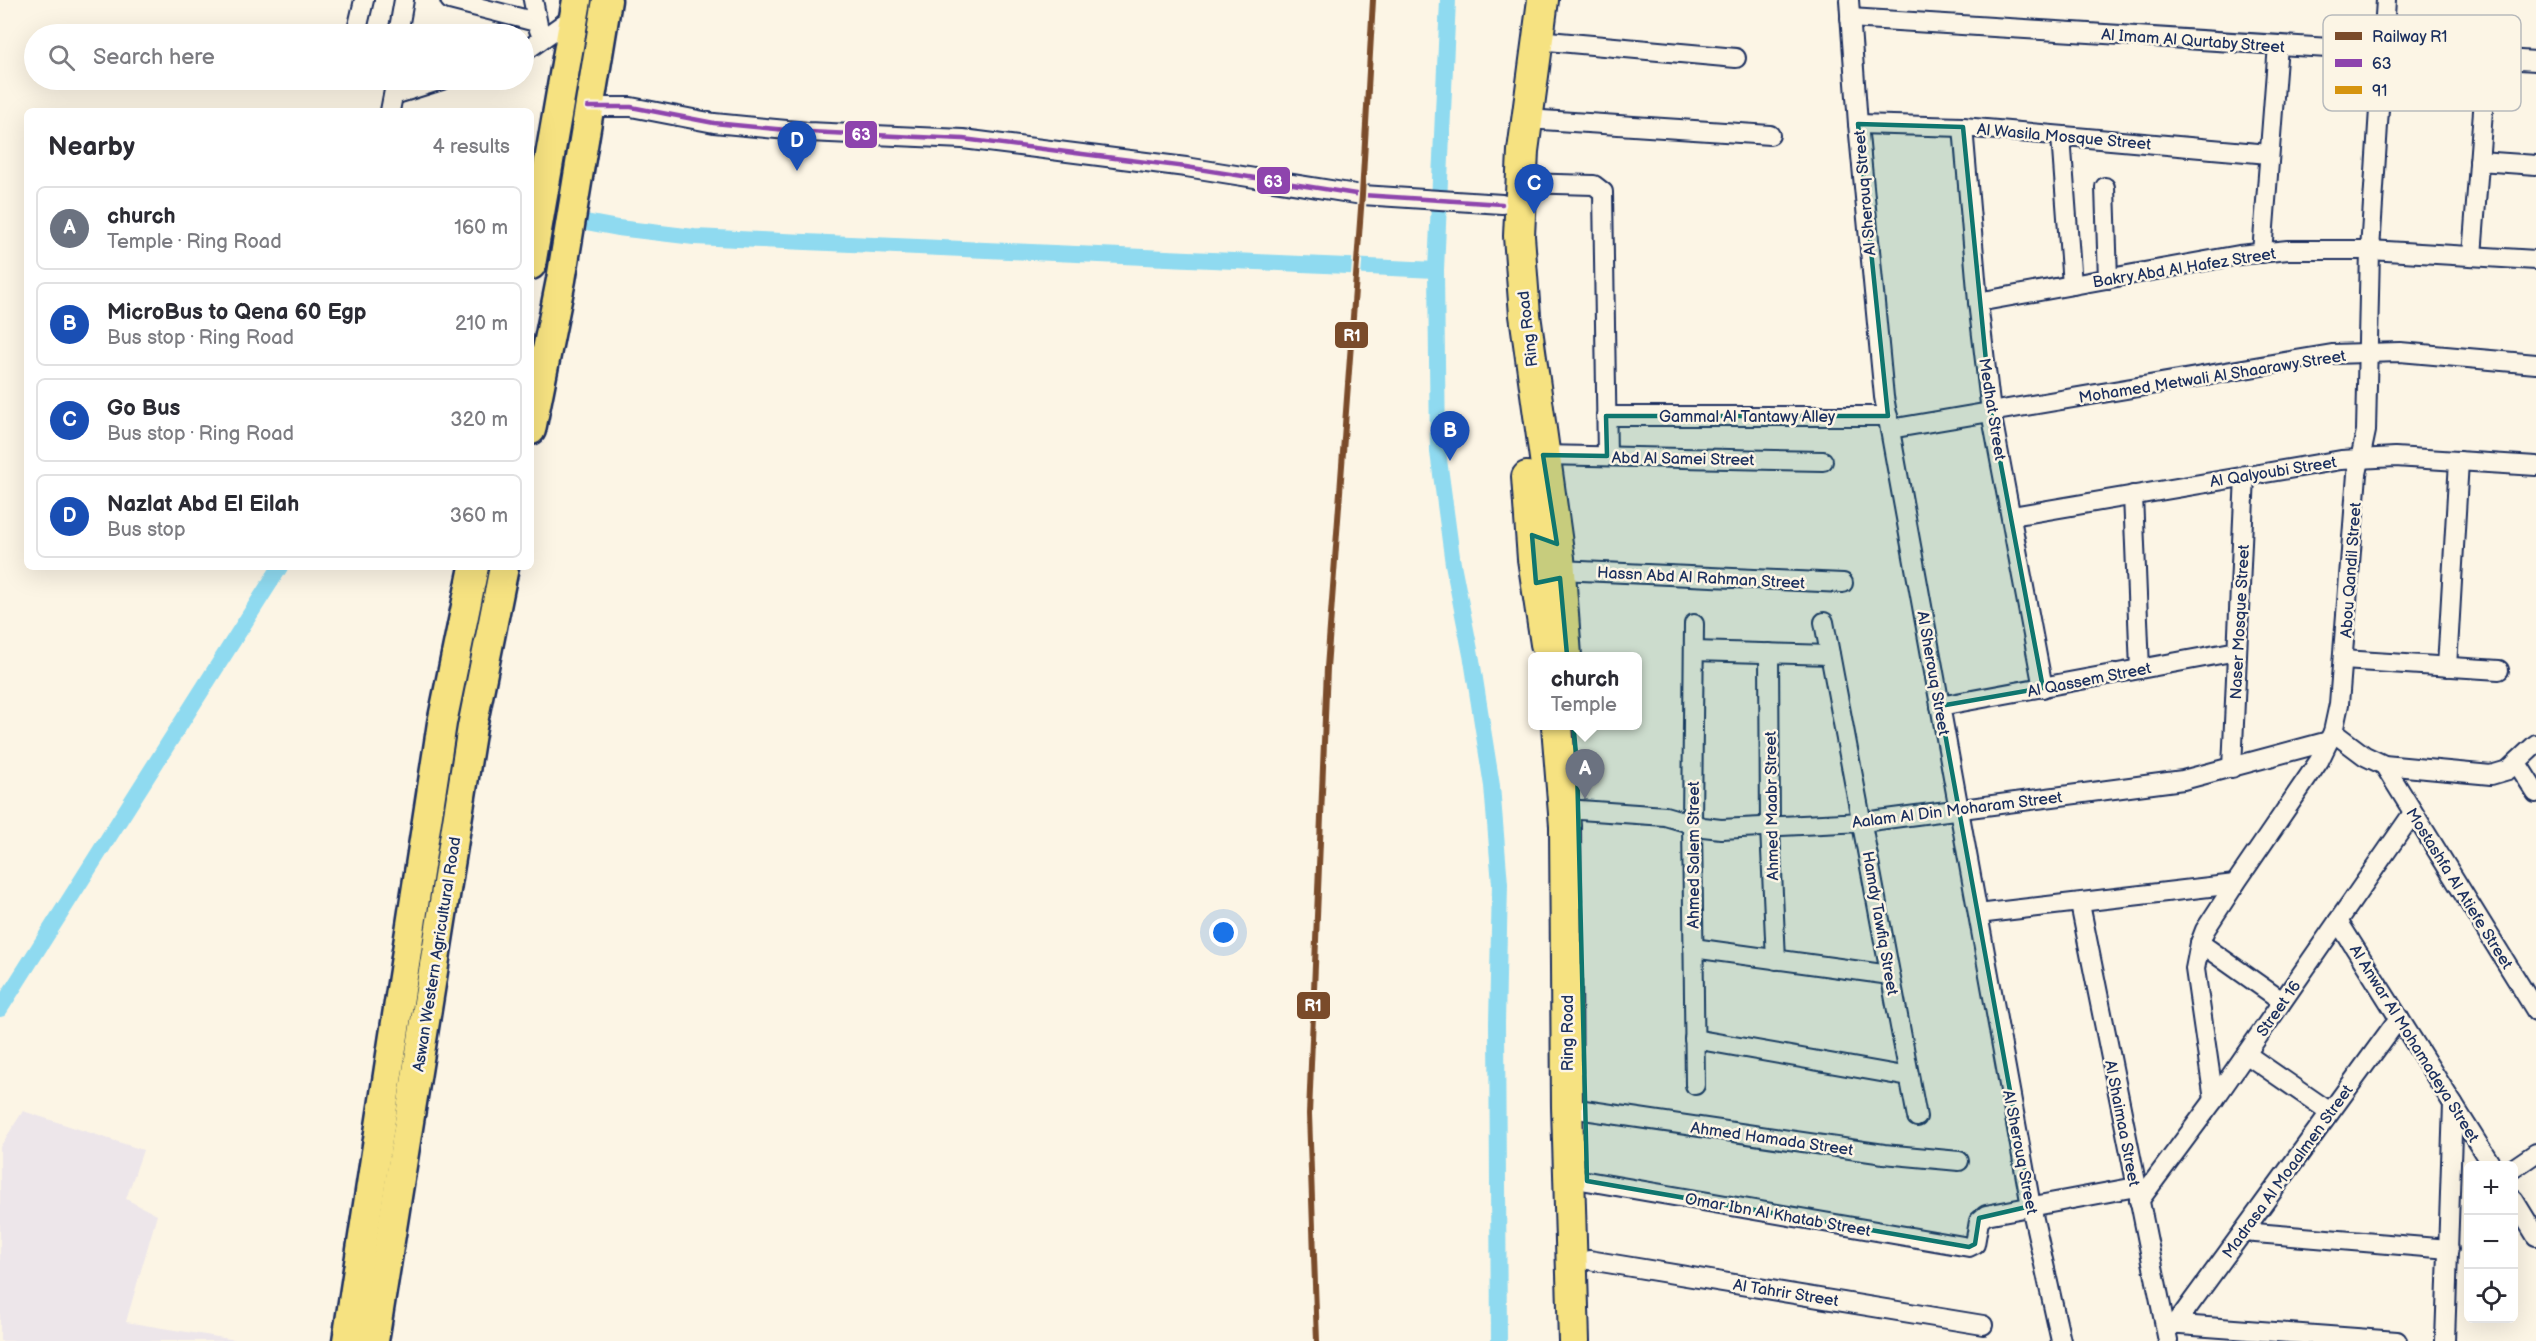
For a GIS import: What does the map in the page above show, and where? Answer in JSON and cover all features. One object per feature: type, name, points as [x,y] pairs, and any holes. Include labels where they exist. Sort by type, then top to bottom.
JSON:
[{"type":"highway","name":"Ring Road","points":[[1525,0],[1506,149],[1520,236],[1522,288],[1543,455],[1543,535]]},
{"type":"highway","name":"Ring Road","points":[[1543,0],[1527,119],[1512,194],[1505,286],[1530,502],[1543,535],[1565,652]]},
{"type":"highway","name":"Ring Road","points":[[1547,652],[1552,578]]},
{"type":"highway","name":"Ring Road","points":[[1557,730],[1565,826],[1567,1107],[1574,1341]]},
{"type":"highway","name":"Ring Road","points":[[1573,730],[1580,810],[1584,1110],[1593,1341]]},
{"type":"main road","points":[[534,415],[561,280],[607,0]]},
{"type":"main road","points":[[534,248],[575,8]]},
{"type":"main road","name":"Aswan Western Agricultural Road","points":[[347,1341],[442,723],[473,570]]},
{"type":"main road","name":"Aswan Western Agricultural Road","points":[[374,1341],[472,727],[503,570]]},
{"type":"main road","points":[[442,723],[472,727]]},
{"type":"street","points":[[358,24],[364,0]]},
{"type":"street","points":[[403,24],[404,0]]},
{"type":"street","points":[[533,0],[536,22],[543,40]]},
{"type":"street","name":"Abou Qandil Street","points":[[2385,15],[2386,0]]},
{"type":"street","points":[[459,1],[536,22]]},
{"type":"street","points":[[534,46],[543,40],[575,8]]},
{"type":"street","name":"Al Imam Al Qurtaby Street","points":[[1850,9],[2323,48]]},
{"type":"street","name":"Al Sherouq Street","points":[[1850,9],[1878,347],[1889,423],[2031,1206],[2061,1341]]},
{"type":"street","points":[[1537,40],[1736,58]]},
{"type":"street","points":[[2262,253],[2278,45]]},
{"type":"street","name":"Al Imam Al Qurtaby Street","points":[[2521,60],[2536,61]]},
{"type":"street","points":[[393,95],[409,90]]},
{"type":"street","points":[[588,107],[631,106],[706,122],[808,132],[898,134],[985,141],[1186,167],[1362,195],[1472,201],[1594,185],[1603,192],[1607,456]]},
{"type":"street","name":"Abou Qandil Street","points":[[2214,1100],[2196,976],[2200,943],[2205,930],[2235,884],[2313,771],[2331,736],[2339,704],[2360,458],[2366,430],[2370,250],[2379,111]]},
{"type":"street","points":[[2472,256],[2483,111]]},
{"type":"street","points":[[1527,119],[1770,135]]},
{"type":"street","name":"Al Wasila Mosque Street","points":[[1858,124],[1963,127],[2269,154]]},
{"type":"street","name":"Medhat Street","points":[[1963,127],[1978,302],[1991,412],[2043,688]]},
{"type":"street","points":[[2061,136],[2072,285]]},
{"type":"street","points":[[2479,161],[2536,165]]},
{"type":"street","points":[[2105,187],[2108,279]]},
{"type":"street","name":"Bakry Abd Al Hafez Street","points":[[1978,302],[2262,253],[2315,249],[2536,260]]},
{"type":"street","name":"Mohamed Metwali Al Shaarawy Street","points":[[1889,423],[1991,412],[2331,354],[2400,352],[2536,364]]},
{"type":"street","name":"Gammal Al Tantawy Alley","points":[[1606,416],[1889,423]]},
{"type":"street","name":"Abd Al Samei Street","points":[[1543,455],[1822,461]]},
{"type":"street","name":"Al Qalyoubi Street","points":[[2012,516],[2246,475],[2360,458],[2395,457],[2536,466]]},
{"type":"street","points":[[2447,667],[2459,462]]},
{"type":"street","name":"Naser Mosque Street","points":[[2232,768],[2246,475]]},
{"type":"street","points":[[2133,495],[2140,669]]},
{"type":"street","name":"Hassn Abd Al Rahman Street","points":[[1552,578],[1843,583]]},
{"type":"street","name":"Hamdy Tawfiq Street","points":[[1824,622],[1917,1118]]},
{"type":"street","name":"Ahmed Salem Street","points":[[1694,624],[1692,823],[1695,1085]]},
{"type":"street","points":[[1694,651],[1830,655]]},
{"type":"street","name":"Al Qassem Street","points":[[1940,706],[2237,651]]},
{"type":"street","name":"Ahmed Maabr Street","points":[[1769,653],[1770,828],[1776,960]]},
{"type":"street","points":[[2343,660],[2499,670]]},
{"type":"street","points":[[2331,736],[2384,765],[2491,775],[2500,774],[2517,763],[2536,744]]},
{"type":"street","name":"Aalam Al Din Moharam Street","points":[[1580,810],[1665,816],[1720,829],[1863,822],[2183,780],[2232,768],[2331,736]]},
{"type":"street","points":[[2517,763],[2536,793]]},
{"type":"street","name":"Mostashfa Al Atiefe Street","points":[[2384,765],[2536,1011]]},
{"type":"street","name":"Street 16","points":[[2137,1194],[2214,1100],[2413,813]]},
{"type":"street","points":[[1978,914],[2080,904],[2235,884]]},
{"type":"street","name":"Al Shaimaa Street","points":[[2080,904],[2137,1194],[2170,1330]]},
{"type":"street","name":"Al Anwar Al Mohamadeya Street","points":[[2338,921],[2489,1161]]},
{"type":"street","points":[[2200,943],[2282,1001]]},
{"type":"street","points":[[1693,948],[1890,975]]},
{"type":"street","name":"Madrasa Al Moaalmen Street","points":[[2170,1330],[2399,1018]]},
{"type":"street","points":[[1694,1039],[1909,1077]]},
{"type":"street","points":[[2246,1054],[2330,1112]]},
{"type":"street","points":[[2445,1341],[2453,1104]]},
{"type":"street","name":"Ahmed Hamada Street","points":[[1584,1110],[1875,1153],[1959,1161]]},
{"type":"street","points":[[2518,1165],[2536,1153]]},
{"type":"street","name":"Omar Ibn Al Khatab Street","points":[[1587,1181],[1969,1247],[1975,1244],[1979,1221],[1982,1217],[2031,1206]]},
{"type":"street","points":[[2031,1206],[2137,1194]]},
{"type":"street","points":[[2518,1207],[2536,1236]]},
{"type":"street","points":[[2243,1232],[2449,1249]]},
{"type":"street","name":"Al Tahrir Street","points":[[1589,1260],[1983,1325]]},
{"type":"street","points":[[2170,1330],[2397,1341]]},
{"type":"highlighted area","points":[[1858,124],[1963,127],[1991,412],[2043,688],[1940,706],[2031,1206],[1979,1218],[1975,1244],[1969,1247],[1587,1181],[1577,765],[1560,578],[1536,583],[1532,535],[1557,544],[1543,455],[1607,456],[1606,416],[1888,416]]},
{"type":"shaded area","points":[[23,1111],[143,1150],[126,1199],[157,1215],[126,1322],[242,1341],[0,1341],[0,1147]]},
{"type":"waterway","points":[[1448,0],[1436,270],[1438,452],[1453,564],[1472,660],[1492,786],[1500,884],[1497,1023],[1499,1341]]},
{"type":"waterway","points":[[534,212],[618,228],[694,237],[1436,270]]},
{"type":"waterway","points":[[0,1009],[278,570]]},
{"type":"rail line","name":"R1","points":[[1317,1341],[1309,1114],[1327,668],[1362,195],[1373,0]]},
{"type":"transit line","name":"63","points":[[588,107],[631,107],[714,123],[808,132],[963,139],[1186,167],[1362,195],[1502,204]]},
{"type":"place","name":"Nazlat Abd El Eilah","points":[[797,171]]},
{"type":"place","name":"Go Bus","points":[[1534,214]]},
{"type":"place","name":"MicroBus to Qena 60 Egp","points":[[1450,461]]},
{"type":"place","name":"church","points":[[1585,799]]}]
